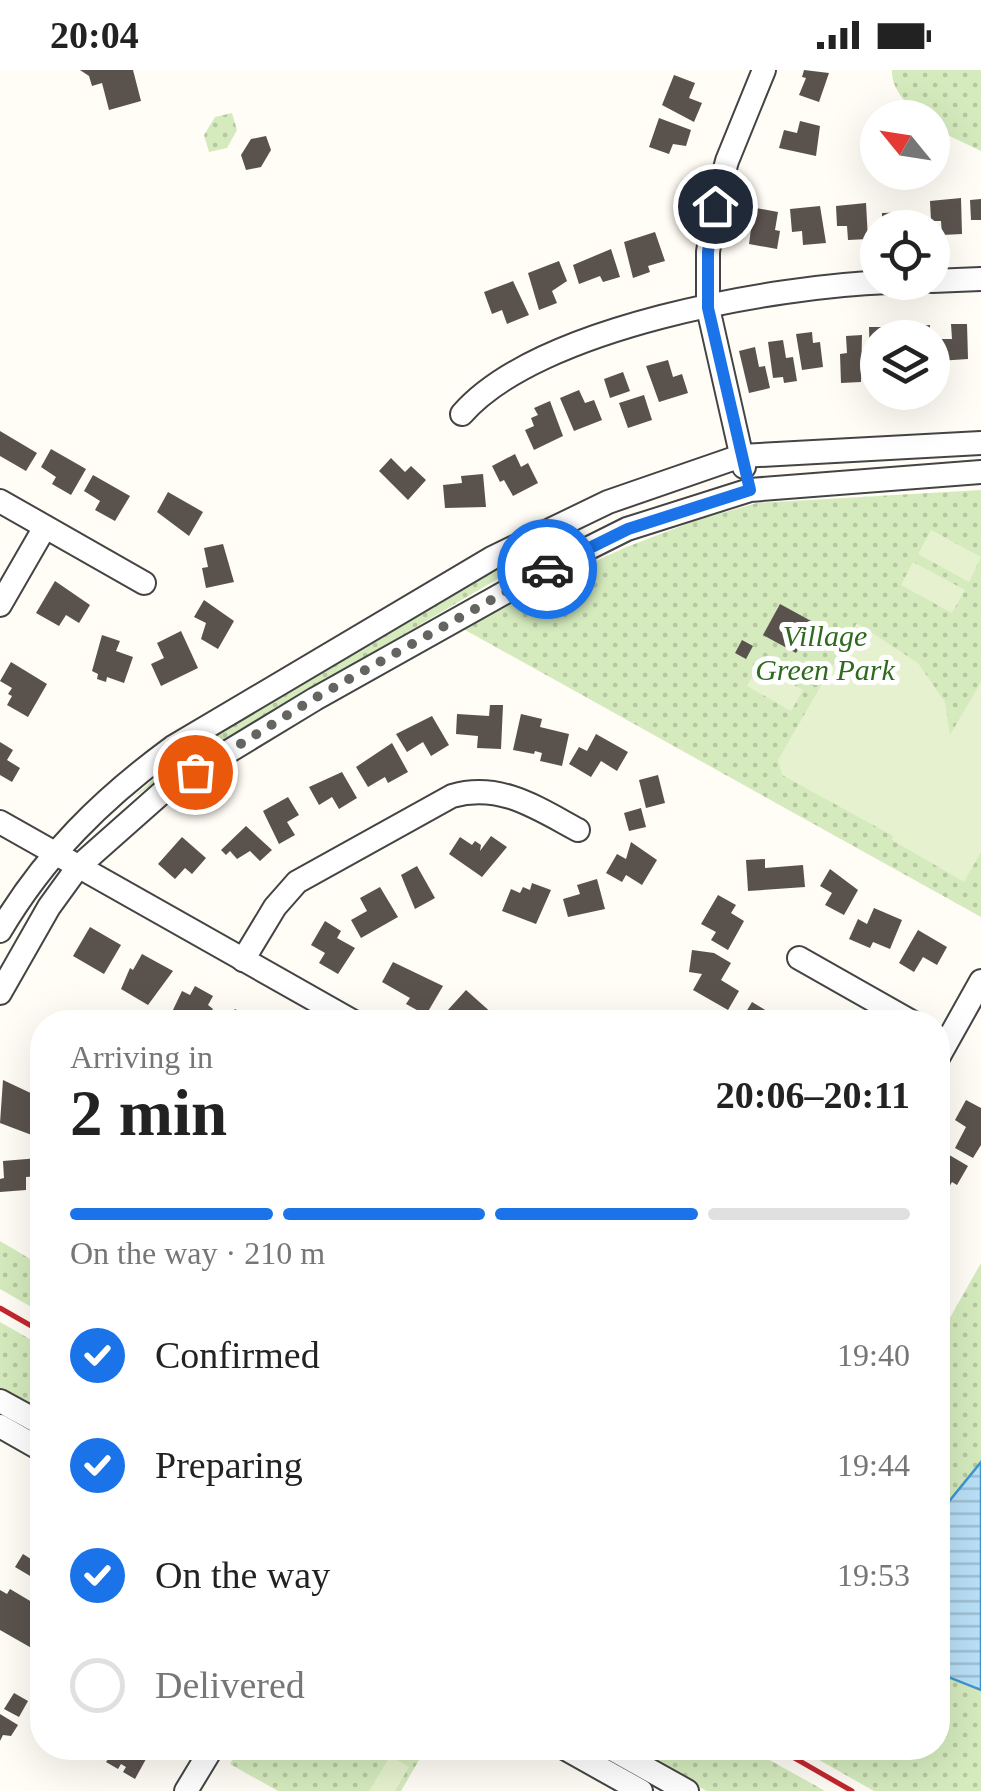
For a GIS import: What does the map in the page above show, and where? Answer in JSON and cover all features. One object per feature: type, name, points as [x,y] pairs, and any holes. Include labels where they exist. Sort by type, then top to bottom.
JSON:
[{"type":"street","points":[[750,490],[708,308],[708,252],[727,161],[764,70]]},
{"type":"street","points":[[950,280],[981,279]]},
{"type":"street","points":[[462,414],[488,388],[535,362],[662,316],[776,294],[860,285]]},
{"type":"street","points":[[0,931],[54,853],[100,804],[172,747],[492,558],[608,502],[741,456],[981,443]]},
{"type":"street","points":[[0,993],[78,867],[164,790],[315,698],[545,570],[628,529],[750,490],[981,472]]},
{"type":"street","points":[[0,501],[144,583]]},
{"type":"street","points":[[0,606],[45,527]]},
{"type":"street","points":[[243,960],[274,907],[297,882],[452,796],[471,790],[496,791],[523,800],[578,830]]},
{"type":"street","points":[[0,822],[333,1010]]},
{"type":"street","points":[[800,958],[891,1010]]},
{"type":"street","points":[[950,1030],[981,981]]},
{"type":"street","points":[[0,1400],[30,1417]]},
{"type":"street","points":[[0,1426],[30,1443]]},
{"type":"street","points":[[186,1791],[205,1760]]},
{"type":"street","points":[[585,1760],[641,1791]]},
{"type":"street","points":[[630,1760],[677,1789]]},
{"type":"green space","points":[[892,70],[981,70],[981,151],[950,136],[950,100],[904,100]]},
{"type":"green space","points":[[232,113],[237,130],[227,148],[209,152],[204,135],[215,117]]},
{"type":"green space","name":"Village Green Park","points":[[981,490],[981,917],[458,626],[624,548],[697,520],[757,503]]},
{"type":"green space","points":[[599,519],[132,798],[197,742],[546,540]]},
{"type":"green space","points":[[931,530],[981,557],[969,582],[918,554]]},
{"type":"green space","points":[[913,562],[965,590],[952,613],[901,585]]},
{"type":"green space","points":[[857,623],[918,663],[945,702],[950,735],[981,682],[981,852],[964,882],[892,840],[893,836],[782,775],[778,760]]},
{"type":"green space","points":[[758,666],[803,690],[791,711],[747,686]]},
{"type":"green space","points":[[0,1241],[30,1259],[30,1306],[0,1289]]},
{"type":"green space","points":[[981,1263],[981,1791],[874,1791],[819,1760],[950,1760],[950,1318]]},
{"type":"green space","points":[[0,1322],[30,1339],[30,1407],[0,1390]]},
{"type":"green space","points":[[232,1760],[419,1760],[401,1791],[278,1791],[230,1764]]},
{"type":"green space","points":[[388,1760],[409,1767],[395,1791],[369,1791]]},
{"type":"green space","points":[[649,1760],[769,1760],[825,1791],[707,1791]]},
{"type":"water","points":[[981,1462],[981,1690],[950,1678],[950,1500]]},
{"type":"building","points":[[80,70],[133,70],[141,101],[109,110],[102,83],[92,86],[89,76]]},
{"type":"building","points":[[804,70],[829,73],[819,102],[799,95],[806,78],[802,77]]},
{"type":"building","points":[[674,75],[695,83],[689,98],[702,103],[694,122],[662,105]]},
{"type":"building","points":[[659,118],[691,130],[686,146],[673,144],[669,154],[649,147]]},
{"type":"building","points":[[800,121],[820,126],[816,156],[779,148],[784,130],[797,133]]},
{"type":"building","points":[[266,136],[271,150],[261,167],[246,170],[241,155],[251,139]]},
{"type":"building","points":[[961,198],[962,234],[950,235],[950,210],[930,210],[930,201]]},
{"type":"building","points":[[981,199],[981,220],[971,220],[970,200]]},
{"type":"building","points":[[866,203],[866,210],[860,210],[860,239],[848,240],[847,226],[837,226],[836,206]]},
{"type":"building","points":[[745,206],[778,212],[777,249],[749,244],[751,229],[741,227]]},
{"type":"building","points":[[820,206],[826,243],[803,245],[802,231],[792,232],[790,209]]},
{"type":"building","points":[[655,232],[665,261],[648,266],[650,272],[633,278],[624,242]]},
{"type":"building","points":[[611,249],[620,277],[603,282],[600,276],[579,284],[573,265]]},
{"type":"building","points":[[559,261],[567,281],[552,291],[557,303],[539,310],[528,273]]},
{"type":"building","points":[[513,281],[529,315],[507,324],[502,310],[492,314],[484,292]]},
{"type":"building","points":[[951,324],[967,324],[968,359],[950,360]]},
{"type":"building","points":[[812,332],[813,343],[820,342],[823,367],[802,370],[796,334]]},
{"type":"building","points":[[860,335],[860,382],[841,383],[840,354],[847,353],[846,336]]},
{"type":"building","points":[[783,340],[786,358],[793,357],[797,381],[784,383],[783,377],[773,378],[768,342]]},
{"type":"building","points":[[755,347],[759,367],[765,366],[770,388],[749,393],[739,351]]},
{"type":"building","points":[[668,360],[673,377],[682,374],[688,393],[659,402],[646,366]]},
{"type":"building","points":[[623,372],[630,391],[610,398],[604,379]]},
{"type":"building","points":[[579,390],[585,403],[594,400],[602,420],[574,431],[560,398]]},
{"type":"building","points":[[644,395],[652,420],[628,428],[619,403]]},
{"type":"building","points":[[550,401],[563,436],[534,450],[525,430],[534,426],[531,418],[538,415],[534,408]]},
{"type":"building","points":[[0,431],[37,453],[26,471],[0,456]]},
{"type":"building","points":[[51,449],[86,469],[71,495],[52,484],[56,477],[41,467]]},
{"type":"building","points":[[515,454],[521,467],[528,463],[538,483],[513,496],[492,466]]},
{"type":"building","points":[[391,458],[405,472],[411,466],[426,480],[408,500],[379,471]]},
{"type":"building","points":[[483,474],[486,507],[445,508],[443,485],[462,483],[461,476]]},
{"type":"building","points":[[93,475],[130,496],[115,521],[95,510],[100,501],[84,491]]},
{"type":"building","points":[[168,492],[203,512],[189,536],[157,512]]},
{"type":"building","points":[[223,544],[234,582],[206,588],[202,568],[208,567],[204,548]]},
{"type":"building","points":[[55,581],[90,605],[79,623],[66,615],[59,626],[36,613]]},
{"type":"building","points":[[204,600],[234,621],[218,649],[201,639],[206,623],[194,617]]},
{"type":"building","points":[[780,604],[813,622],[796,653],[763,635]]},
{"type":"building","points":[[181,631],[198,668],[161,686],[151,664],[164,658],[157,643]]},
{"type":"building","points":[[102,635],[120,641],[116,651],[133,657],[124,683],[107,677],[106,682],[97,679],[98,674],[92,671]]},
{"type":"building","points":[[742,640],[753,646],[746,659],[735,653]]},
{"type":"building","points":[[11,662],[47,684],[28,717],[7,705],[12,688],[0,681]]},
{"type":"building","points":[[490,705],[503,705],[501,749],[477,748],[478,736],[456,734],[457,714],[489,716]]},
{"type":"building","points":[[521,714],[542,719],[540,727],[569,734],[562,766],[540,761],[542,753],[513,750]]},
{"type":"building","points":[[432,716],[449,745],[431,756],[423,742],[407,752],[396,734]]},
{"type":"building","points":[[596,734],[628,752],[617,771],[601,761],[591,777],[569,764],[579,747],[587,751]]},
{"type":"building","points":[[0,742],[13,750],[7,760],[20,768],[12,782],[0,775]]},
{"type":"building","points":[[392,743],[408,772],[388,783],[385,777],[368,787],[356,767]]},
{"type":"building","points":[[342,772],[357,798],[339,809],[332,797],[319,805],[309,787]]},
{"type":"building","points":[[658,775],[665,803],[646,808],[639,780]]},
{"type":"building","points":[[288,797],[299,815],[287,822],[295,835],[279,844],[263,811]]},
{"type":"building","points":[[641,808],[646,827],[629,831],[624,813]]},
{"type":"building","points":[[246,826],[272,850],[260,861],[250,851],[237,859],[230,851],[226,855],[221,850]]},
{"type":"building","points":[[491,836],[507,847],[482,877],[449,854],[460,837],[472,845],[475,841],[481,845],[480,851]]},
{"type":"building","points":[[182,837],[206,858],[192,874],[185,868],[175,879],[158,864]]},
{"type":"building","points":[[631,842],[657,860],[642,885],[626,875],[622,882],[606,873],[617,854],[626,859]]},
{"type":"building","points":[[765,859],[765,868],[803,865],[805,887],[748,891],[746,860]]},
{"type":"building","points":[[417,866],[435,898],[415,909],[401,875]]},
{"type":"building","points":[[830,869],[858,890],[844,915],[825,905],[832,893],[820,886]]},
{"type":"building","points":[[597,879],[605,909],[568,917],[563,899],[580,894],[577,885]]},
{"type":"building","points":[[532,883],[551,890],[536,924],[502,911],[511,889],[520,893],[523,887],[530,890]]},
{"type":"building","points":[[380,887],[398,917],[361,938],[351,920],[367,911],[360,898]]},
{"type":"building","points":[[718,895],[736,905],[731,913],[744,921],[728,950],[711,940],[716,932],[701,924]]},
{"type":"building","points":[[874,908],[902,920],[890,949],[873,942],[870,948],[849,939],[858,919],[867,924]]},
{"type":"building","points":[[325,921],[341,931],[337,938],[355,948],[338,974],[319,963],[325,953],[311,945]]},
{"type":"building","points":[[90,927],[121,945],[104,974],[73,956]]},
{"type":"building","points":[[918,930],[947,947],[937,965],[923,957],[914,972],[899,963]]},
{"type":"building","points":[[692,950],[714,953],[731,963],[721,980],[739,991],[728,1010],[693,990],[702,974],[689,972]]},
{"type":"building","points":[[142,954],[173,971],[148,1005],[121,989],[130,968],[133,970]]},
{"type":"building","points":[[393,962],[443,986],[429,1010],[417,1010],[406,1004],[410,998],[382,982]]},
{"type":"building","points":[[195,986],[213,996],[208,1005],[213,1009],[173,1010],[182,991],[190,995]]},
{"type":"building","points":[[466,990],[488,1010],[448,1010]]},
{"type":"building","points":[[752,1002],[765,1010],[747,1010]]},
{"type":"building","points":[[3,1080],[30,1093],[30,1134],[0,1123]]},
{"type":"building","points":[[966,1100],[981,1108],[981,1145],[973,1158],[955,1148],[966,1127],[955,1120]]},
{"type":"building","points":[[950,1155],[968,1166],[957,1185],[952,1182],[950,1185]]},
{"type":"building","points":[[30,1159],[26,1190],[0,1192],[3,1161]]},
{"type":"building","points":[[23,1554],[30,1558],[30,1576],[15,1567]]},
{"type":"building","points":[[10,1589],[30,1601],[30,1647],[0,1630],[0,1590],[7,1594]]},
{"type":"building","points":[[14,1693],[28,1701],[19,1717],[4,1709]]},
{"type":"building","points":[[0,1714],[18,1725],[11,1736],[3,1735],[0,1741]]},
{"type":"building","points":[[145,1760],[135,1779],[123,1772],[126,1767],[121,1764],[118,1769],[106,1762]]},
{"type":"railway","points":[[0,1308],[30,1325]]},
{"type":"railway","points":[[798,1760],[852,1791]]},
{"type":"way so far","points":[[195,772],[315,698],[547,569]]},
{"type":"route","points":[[547,569],[628,529],[750,490],[708,308],[708,252],[715,206]]}]
